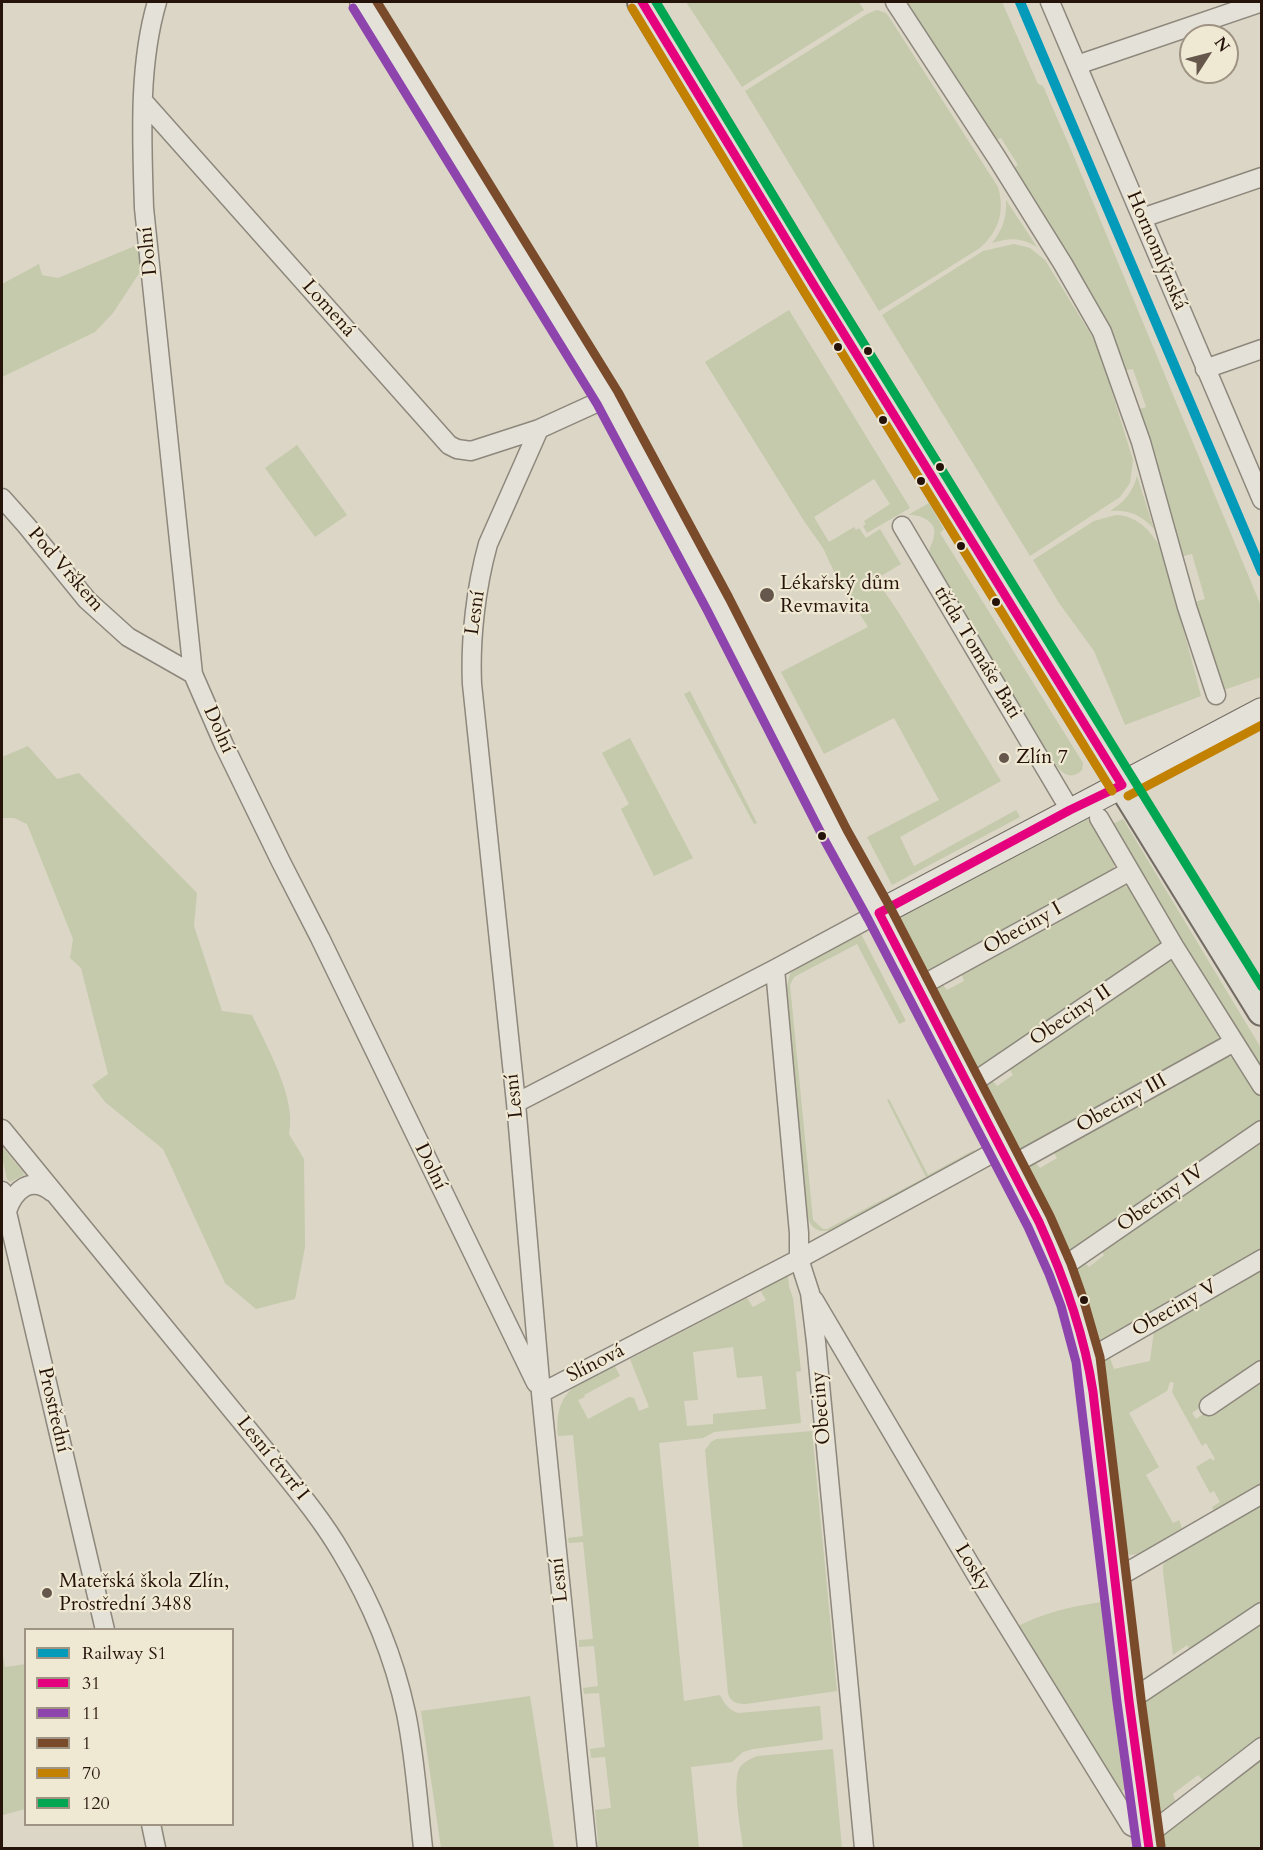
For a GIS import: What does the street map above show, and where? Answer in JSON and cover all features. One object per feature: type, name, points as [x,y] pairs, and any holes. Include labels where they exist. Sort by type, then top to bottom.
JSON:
[{"type":"main road","points":[[642,2],[815,287],[1262,1011]]},
{"type":"street","name":"Dolní","points":[[157,2],[150,25],[146,63],[142,154],[144,208],[193,674],[224,745],[541,1393]]},
{"type":"street","points":[[363,2],[607,398],[718,604],[836,836],[879,913],[1039,1222],[1060,1269],[1088,1359],[1094,1392],[1148,1840]]},
{"type":"street","points":[[895,2],[1027,206],[1102,332],[1142,442],[1187,607],[1216,695]]},
{"type":"street","name":"Hornomlýnská","points":[[1050,2],[1204,369],[1262,500]]},
{"type":"street","points":[[1077,65],[1262,2]]},
{"type":"street","name":"Lomená","points":[[144,102],[449,445],[471,451],[539,429]]},
{"type":"street","points":[[1142,218],[1262,177]]},
{"type":"street","points":[[1204,369],[1262,349]]},
{"type":"street","points":[[539,429],[607,398]]},
{"type":"street","name":"Lesní","points":[[539,429],[488,544],[483,561],[471,654],[473,696],[516,1103],[541,1393],[587,1848]]},
{"type":"street","name":"Pod Vrškem","points":[[2,498],[87,600],[128,637],[193,674]]},
{"type":"street","name":"třída Tomáše Bati","points":[[902,526],[1071,810]]},
{"type":"street","points":[[516,1103],[775,969],[1071,810],[1262,711]]},
{"type":"street","points":[[1099,818],[1174,946],[1262,1086]]},
{"type":"street","name":"Obeciny I","points":[[917,988],[1130,871]]},
{"type":"street","name":"Obeciny II","points":[[968,1086],[1174,946]]},
{"type":"street","name":"Obeciny","points":[[775,969],[800,1233],[799,1259],[810,1293],[864,1848]]},
{"type":"street","name":"Obeciny III","points":[[1005,1158],[1234,1042]]},
{"type":"street","name":"Lesní čtvrť I","points":[[2,1129],[282,1471],[341,1552],[370,1609],[405,1710],[423,1848]]},
{"type":"street","name":"Obeciny IV","points":[[1060,1269],[1262,1130]]},
{"type":"street","name":"Slínová","points":[[541,1393],[799,1259],[1005,1158]]},
{"type":"street","points":[[6,1212],[11,1199],[24,1187],[40,1185],[52,1192]]},
{"type":"street","name":"Prostřední","points":[[2,1191],[105,1628]]},
{"type":"street","name":"Obeciny V","points":[[1088,1359],[1262,1259]]},
{"type":"street","name":"Losky","points":[[810,1293],[984,1588],[1131,1826],[1148,1840]]},
{"type":"street","points":[[1209,1406],[1262,1370]]},
{"type":"street","points":[[1115,1579],[1256,1497]]},
{"type":"street","points":[[1130,1701],[1262,1612]]},
{"type":"street","points":[[1148,1840],[1157,1828],[1262,1747]]},
{"type":"street","points":[[151,1826],[156,1848]]},
{"type":"green space","points":[[686,2],[859,2],[864,10],[742,87]]},
{"type":"green space","points":[[902,2],[1002,2],[1038,84],[1043,86],[1072,152],[1261,606],[1261,677],[1221,691],[1192,603],[1205,599],[1192,554],[1179,557],[1135,411],[1146,407],[1133,369],[1124,369],[1013,168],[1018,165],[1001,138],[995,140]]},
{"type":"green space","points":[[877,10],[886,13],[889,17],[998,187],[1001,204],[996,228],[980,248],[879,311],[745,91],[867,14]]},
{"type":"green space","points":[[1006,200],[1037,247],[1015,239],[992,243],[1004,223]]},
{"type":"green space","points":[[142,243],[144,266],[113,313],[95,332],[2,377],[2,284],[39,264],[42,275],[58,278]]},
{"type":"green space","points":[[1014,244],[1030,248],[1045,260],[1093,338],[1133,460],[1130,483],[1120,497],[1030,556],[882,315],[983,251]]},
{"type":"green space","points":[[789,310],[910,508],[867,533],[863,526],[866,524],[864,521],[890,504],[874,479],[814,517],[829,542],[854,527],[856,530],[859,528],[866,538],[880,529],[901,564],[876,579],[1001,781],[900,837],[914,866],[1016,810],[1020,817],[892,885],[867,837],[939,800],[894,718],[824,754],[781,672],[868,627],[837,578],[823,548],[705,362]]},
{"type":"green space","points":[[297,445],[347,515],[315,537],[265,468]]},
{"type":"green space","points":[[1137,476],[1154,529],[1134,514],[1110,511],[1127,496]]},
{"type":"green space","points":[[929,503],[944,529],[940,533],[1083,763],[1082,770],[1078,774],[1066,774],[1052,760],[1047,764],[928,555],[934,536],[933,526],[922,517],[908,515]]},
{"type":"green space","points":[[1116,515],[1140,523],[1159,546],[1201,696],[1125,725],[1094,651],[1059,603],[1033,560],[1094,521]]},
{"type":"green space","points":[[690,691],[757,823],[754,824],[684,694]]},
{"type":"green space","points":[[630,738],[693,858],[654,876],[621,809],[629,804],[602,753]]},
{"type":"green space","points":[[28,746],[57,779],[79,773],[197,893],[194,926],[222,1011],[252,1015],[285,1089],[289,1105],[289,1134],[304,1159],[305,1247],[295,1299],[256,1309],[225,1283],[163,1149],[105,1102],[92,1085],[108,1074],[81,968],[70,958],[73,939],[27,824],[14,818],[2,818],[2,757]]},
{"type":"green space","points":[[1086,817],[1114,859],[1114,871],[923,977],[898,929],[900,915]]},
{"type":"green space","points":[[1123,819],[1261,1048],[1261,1067],[1112,829],[1113,824]]},
{"type":"green space","points":[[1121,884],[1133,890],[1161,939],[1160,948],[976,1073],[931,993],[932,986],[942,984],[947,990],[964,981],[961,972]]},
{"type":"green space","points":[[861,934],[906,1021],[899,1024],[857,944],[794,977],[790,985],[813,1220],[823,1229],[827,1229],[926,1177],[887,1100],[889,1099],[928,1175],[974,1150],[976,1153],[831,1230],[820,1231],[814,1228],[808,1218],[786,990],[790,974],[796,967]]},
{"type":"green space","points":[[1167,960],[1174,962],[1218,1029],[1219,1041],[1017,1153],[981,1084],[991,1079],[997,1086],[1013,1075],[1009,1068]]},
{"type":"green space","points":[[1225,1055],[1238,1060],[1261,1099],[1261,1125],[1069,1254],[1065,1253],[1022,1167],[1035,1162],[1040,1168],[1057,1158],[1054,1153],[1055,1147]]},
{"type":"green space","points":[[1261,1135],[1261,1254],[1097,1345],[1073,1275],[1073,1263],[1084,1262],[1089,1267],[1104,1255],[1101,1250]]},
{"type":"green space","points":[[2,1147],[24,1175],[10,1182],[7,1179]]},
{"type":"green space","points":[[1261,1263],[1261,1365],[1192,1413],[1196,1419],[1261,1375],[1261,1484],[1214,1510],[1212,1507],[1220,1502],[1214,1491],[1210,1493],[1196,1467],[1211,1458],[1213,1461],[1215,1459],[1206,1443],[1202,1446],[1172,1392],[1174,1383],[1170,1382],[1167,1391],[1129,1413],[1159,1467],[1146,1475],[1173,1523],[1179,1520],[1182,1528],[1139,1554],[1130,1555],[1124,1550],[1099,1362],[1108,1352],[1114,1369],[1150,1361],[1155,1323]]},
{"type":"green space","points":[[788,1276],[793,1298],[801,1371],[796,1372],[801,1423],[714,1432],[703,1438],[659,1443],[684,1701],[720,1695],[730,1709],[739,1713],[820,1706],[823,1740],[753,1749],[743,1752],[732,1762],[691,1767],[699,1848],[585,1848],[598,1841],[595,1810],[611,1808],[605,1757],[591,1758],[590,1749],[605,1747],[599,1693],[584,1694],[583,1688],[598,1686],[594,1646],[579,1647],[579,1640],[593,1639],[583,1542],[569,1543],[568,1538],[583,1536],[573,1435],[558,1436],[560,1408],[571,1390],[614,1364],[620,1376],[578,1400],[588,1419],[629,1397],[634,1398],[639,1411],[649,1407],[630,1359],[747,1298],[753,1307],[766,1300],[760,1290]],"holes":[[[733,1347],[737,1378],[762,1376],[766,1409],[713,1414],[713,1424],[687,1426],[684,1401],[698,1400],[693,1352]]]},
{"type":"green space","points":[[812,1431],[837,1691],[746,1704],[737,1703],[730,1699],[728,1693],[705,1450],[716,1439]]},
{"type":"green space","points":[[1261,1502],[1261,1606],[1190,1650],[1187,1645],[1173,1655],[1163,1565],[1168,1557]]},
{"type":"green space","points":[[1102,1602],[1126,1785],[1121,1792],[1016,1627],[1058,1611]]},
{"type":"green space","points":[[1261,1617],[1261,1743],[1204,1781],[1198,1775],[1173,1794],[1176,1803],[1159,1818],[1156,1815],[1142,1702]]},
{"type":"green space","points":[[2,1652],[5,1667],[24,1664],[24,1809],[3,1815]]},
{"type":"green space","points":[[530,1696],[554,1848],[441,1848],[421,1711]]},
{"type":"green space","points":[[833,1749],[842,1848],[743,1848],[736,1785],[739,1769],[743,1764],[758,1756]]},
{"type":"green space","points":[[1261,1753],[1261,1848],[1159,1848],[1160,1834]]},
{"type":"rail line","name":"S1","points":[[1020,2],[1262,572]]},
{"type":"transit line","name":"1","points":[[377,2],[618,392],[729,598],[847,830],[890,907],[1050,1216],[1071,1264],[1100,1357],[1161,1846]]},
{"type":"transit line","name":"31","points":[[642,2],[1122,785]]},
{"type":"transit line","name":"120","points":[[656,2],[825,281],[1262,987]]},
{"type":"transit line","name":"11","points":[[353,8],[597,404],[868,919],[1028,1227],[1049,1274],[1061,1306],[1076,1362],[1137,1848]]},
{"type":"transit line","name":"70","points":[[632,8],[1112,791]]},
{"type":"transit line","name":"70","points":[[1128,796],[1262,725]]},
{"type":"transit line","name":"31","points":[[879,913],[1070,810],[1122,785]]},
{"type":"transit line","name":"31","points":[[879,913],[1039,1222],[1057,1263],[1079,1326],[1093,1392],[1129,1701],[1149,1848]]},
{"type":"place","name":"Lékařský dům Revmavita","points":[[767,595]]},
{"type":"place","name":"Zlín 7","points":[[1004,758]]},
{"type":"place","name":"Mateřská škola Zlín, Prostřední 3488","points":[[47,1593]]}]
